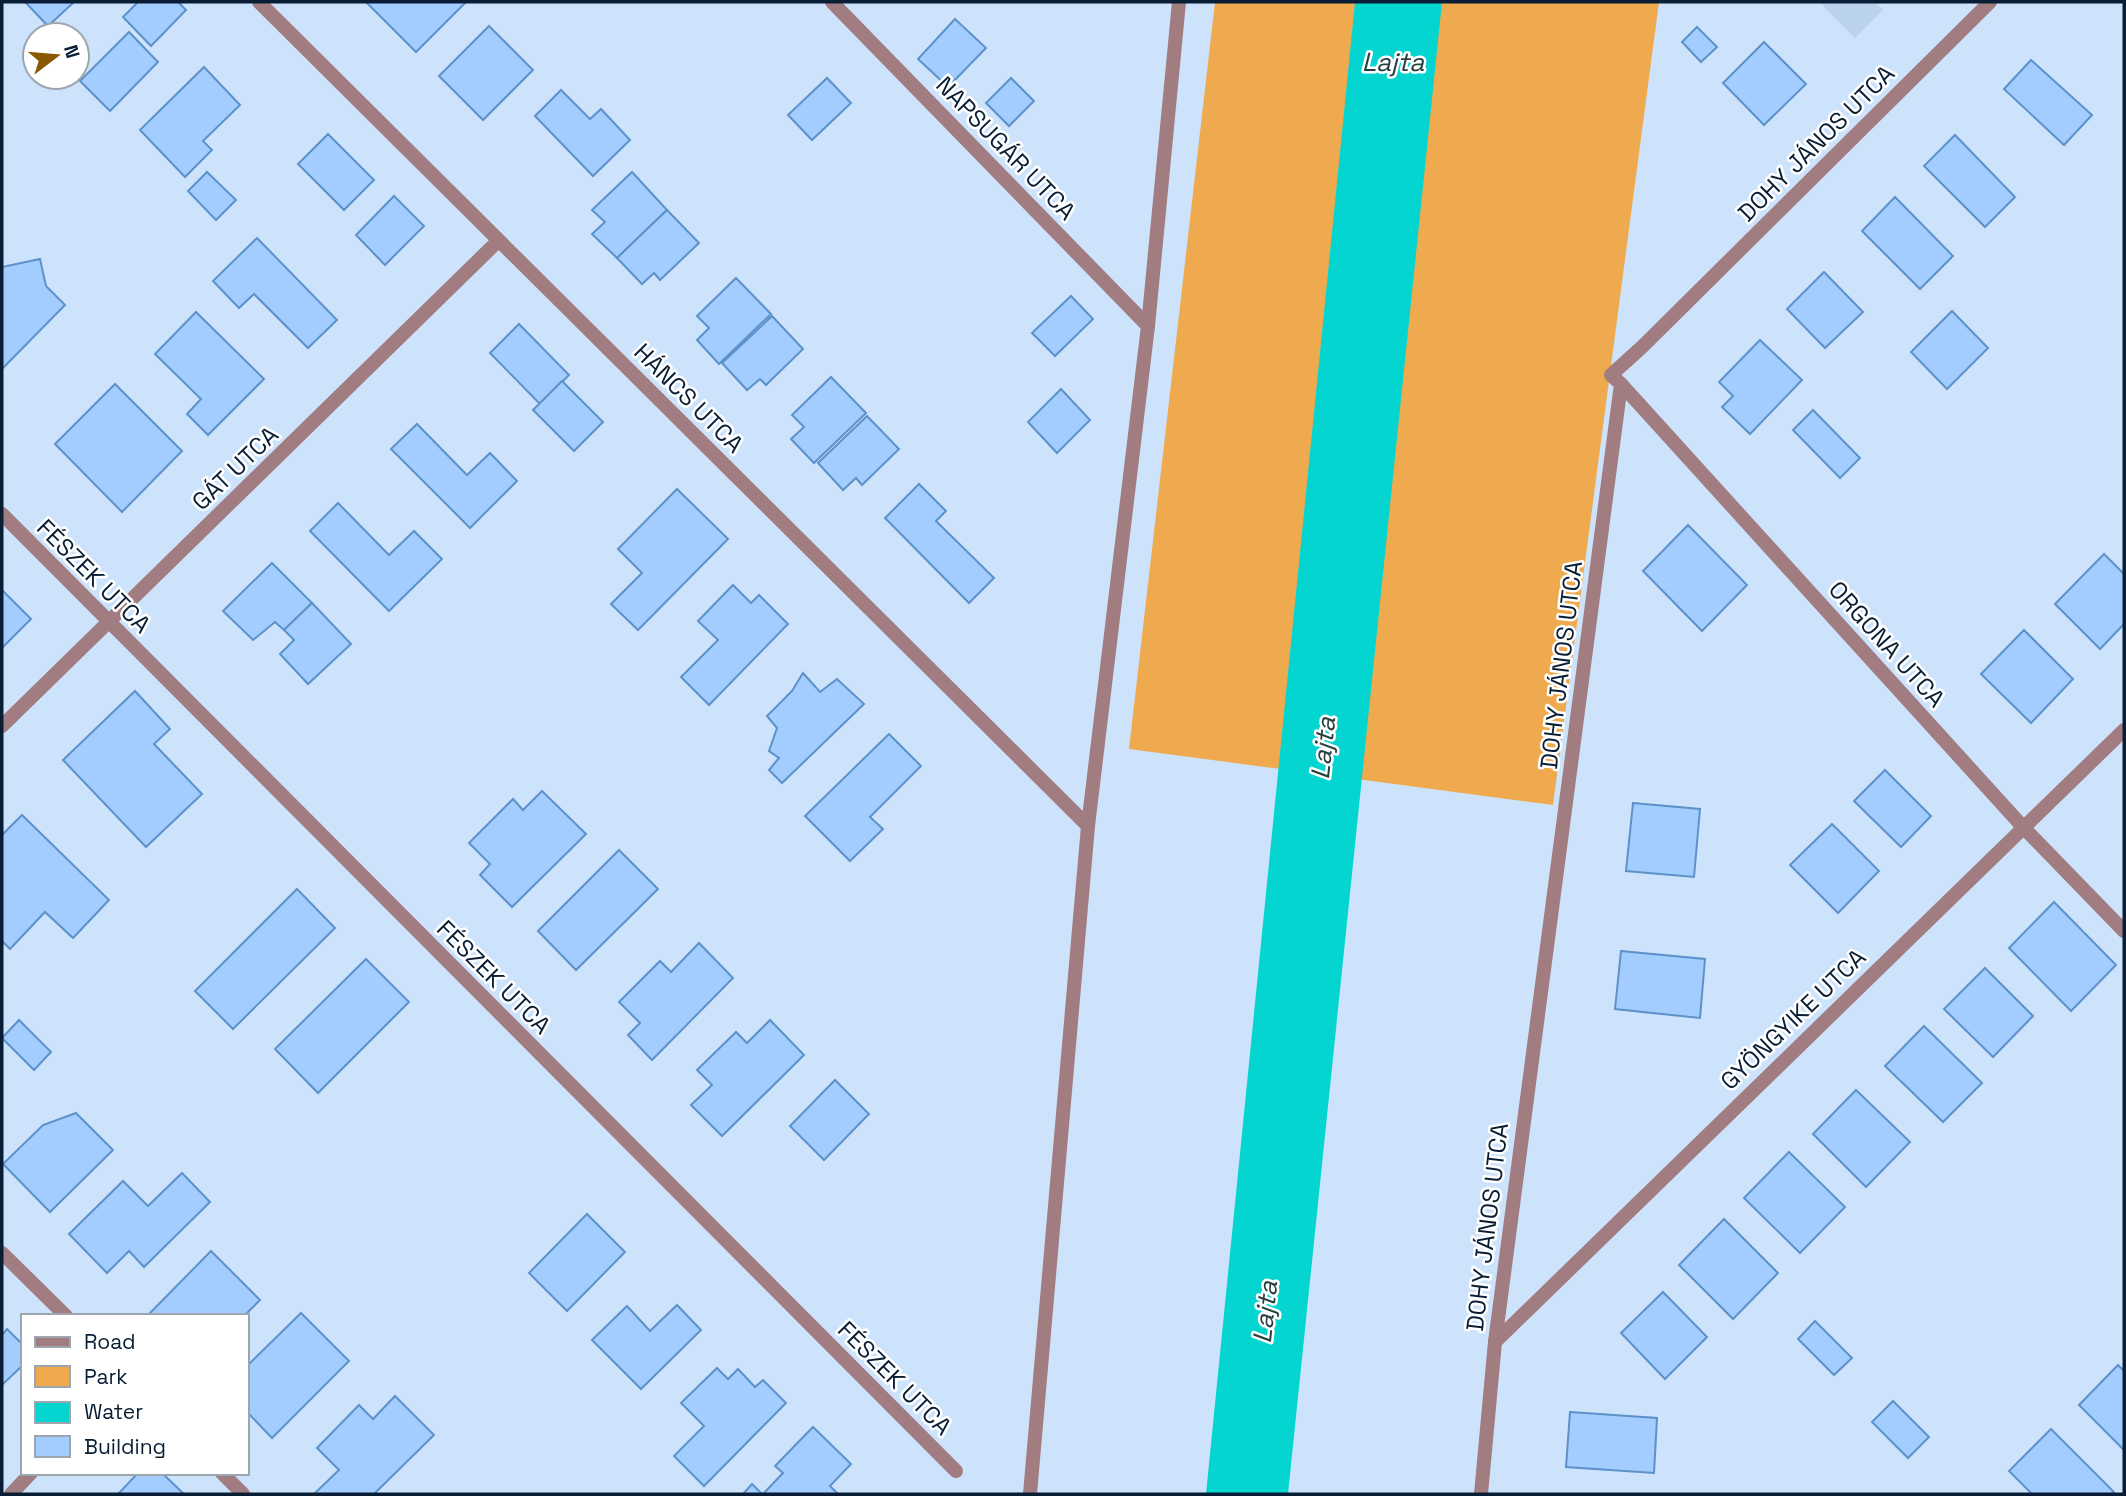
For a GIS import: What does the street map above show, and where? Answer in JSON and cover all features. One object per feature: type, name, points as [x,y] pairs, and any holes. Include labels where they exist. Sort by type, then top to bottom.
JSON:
[{"type":"street","name":"HÁNCS UTCA","points":[[259,2],[1087,826]]},
{"type":"street","name":"NAPSUGÁR UTCA","points":[[832,2],[1148,326]]},
{"type":"street","points":[[1030,1494],[1087,826],[1148,326],[1179,2]]},
{"type":"street","name":"DOHY JÁNOS UTCA","points":[[1481,1494],[1495,1342],[1621,384],[1611,375],[1652,338],[1990,2]]},
{"type":"street","name":"GÁT UTCA","points":[[2,726],[498,241]]},
{"type":"street","name":"ORGONA UTCA","points":[[1621,384],[2023,828],[2124,931]]},
{"type":"street","name":"FÉSZEK UTCA","points":[[2,514],[956,1471]]},
{"type":"street","name":"GYÖNGYIKE UTCA","points":[[1495,1342],[2124,730]]},
{"type":"street","points":[[2,1253],[64,1314]]},
{"type":"street","points":[[11,1494],[29,1475]]},
{"type":"street","points":[[224,1475],[243,1494]]},
{"type":"shaded area","points":[[1819,2],[1875,2],[1883,10],[1855,38]]},
{"type":"green space","points":[[1215,2],[1659,2],[1553,805],[1129,749]]},
{"type":"water","name":"Lajta","points":[[1355,2],[1442,2],[1288,1494],[1206,1494]]},
{"type":"building","points":[[25,2],[74,2],[53,21],[43,21]]},
{"type":"building","points":[[138,2],[178,2],[186,10],[151,46],[123,17]]},
{"type":"building","points":[[366,2],[466,2],[416,52]]},
{"type":"building","points":[[955,19],[986,48],[948,87],[918,59]]},
{"type":"building","points":[[489,26],[533,70],[483,120],[439,76]]},
{"type":"building","points":[[1697,27],[1717,47],[1701,62],[1682,42]]},
{"type":"building","points":[[129,32],[158,62],[110,111],[90,91],[91,70]]},
{"type":"building","points":[[1764,42],[1806,84],[1764,125],[1723,83]]},
{"type":"building","points":[[2031,60],[2092,115],[2064,145],[2004,89]]},
{"type":"building","points":[[204,67],[240,105],[203,141],[212,150],[185,177],[140,130]]},
{"type":"building","points":[[827,78],[851,103],[812,140],[788,115]]},
{"type":"building","points":[[1011,78],[1034,101],[1009,126],[986,103]]},
{"type":"building","points":[[561,90],[590,119],[601,109],[630,140],[593,176],[535,116]]},
{"type":"building","points":[[328,134],[374,180],[344,210],[298,164]]},
{"type":"building","points":[[1955,135],[2015,197],[1985,227],[1924,166]]},
{"type":"building","points":[[207,172],[236,200],[216,220],[188,191]]},
{"type":"building","points":[[632,172],[667,210],[617,258],[592,234],[605,222],[592,210]]},
{"type":"building","points":[[394,196],[424,226],[385,265],[356,235]]},
{"type":"building","points":[[1895,197],[1953,256],[1920,289],[1862,231]]},
{"type":"building","points":[[667,210],[699,243],[660,280],[654,273],[642,284],[617,258]]},
{"type":"building","points":[[257,238],[337,320],[308,348],[254,294],[239,308],[213,281]]},
{"type":"building","points":[[40,259],[46,286],[65,305],[2,369],[2,267]]},
{"type":"building","points":[[1824,272],[1863,312],[1825,348],[1787,309]]},
{"type":"building","points":[[736,278],[771,314],[719,364],[697,340],[709,328],[697,316]]},
{"type":"building","points":[[1071,296],[1093,319],[1055,356],[1032,333]]},
{"type":"building","points":[[1952,311],[1988,348],[1947,389],[1911,352]]},
{"type":"building","points":[[196,312],[264,379],[208,435],[187,414],[201,399],[155,354]]},
{"type":"building","points":[[772,316],[803,349],[766,385],[760,379],[747,390],[722,363]]},
{"type":"building","points":[[519,324],[569,375],[540,404],[490,353]]},
{"type":"building","points":[[1760,340],[1802,380],[1750,434],[1722,407],[1733,396],[1719,382]]},
{"type":"building","points":[[831,377],[866,413],[814,463],[791,439],[804,427],[792,415]]},
{"type":"building","points":[[562,381],[603,422],[574,451],[533,410]]},
{"type":"building","points":[[115,384],[182,451],[122,512],[55,444]]},
{"type":"building","points":[[1061,389],[1090,420],[1057,453],[1028,422]]},
{"type":"building","points":[[1813,410],[1860,458],[1840,478],[1793,430]]},
{"type":"building","points":[[867,416],[899,449],[862,485],[856,478],[843,490],[818,463]]},
{"type":"building","points":[[417,424],[467,475],[490,453],[517,481],[470,528],[391,449]]},
{"type":"building","points":[[919,484],[946,511],[936,521],[994,578],[969,603],[885,518]]},
{"type":"building","points":[[677,489],[728,539],[638,630],[611,604],[642,573],[618,549]]},
{"type":"building","points":[[338,503],[389,555],[414,531],[442,559],[389,611],[310,531]]},
{"type":"building","points":[[1688,525],[1747,585],[1702,631],[1643,571]]},
{"type":"building","points":[[2104,554],[2124,574],[2124,624],[2100,649],[2055,604]]},
{"type":"building","points":[[272,563],[312,603],[284,630],[275,622],[253,640],[223,611]]},
{"type":"building","points":[[733,585],[751,603],[759,595],[788,624],[709,705],[681,677],[718,640],[698,621]]},
{"type":"building","points":[[2,590],[31,619],[2,648]]},
{"type":"building","points":[[312,603],[351,644],[308,684],[280,654],[294,640],[284,630]]},
{"type":"building","points":[[2024,630],[2073,679],[2031,723],[1981,674]]},
{"type":"building","points":[[803,673],[820,692],[837,679],[864,704],[782,783],[769,770],[779,758],[769,751],[777,728],[767,716],[792,691]]},
{"type":"building","points":[[135,691],[170,729],[154,744],[202,794],[146,847],[63,760]]},
{"type":"building","points":[[889,734],[921,766],[870,817],[883,829],[850,861],[805,816]]},
{"type":"building","points":[[1885,770],[1931,816],[1901,847],[1854,801]]},
{"type":"building","points":[[542,791],[586,834],[512,907],[480,875],[490,864],[469,843],[513,799],[523,810]]},
{"type":"building","points":[[1633,803],[1700,809],[1694,877],[1626,871]]},
{"type":"building","points":[[22,815],[109,900],[73,938],[45,912],[10,949],[2,941],[2,835]]},
{"type":"building","points":[[1832,824],[1879,871],[1838,913],[1790,865]]},
{"type":"building","points":[[619,850],[658,889],[576,970],[538,931]]},
{"type":"building","points":[[297,889],[335,928],[233,1029],[195,991]]},
{"type":"building","points":[[2054,902],[2116,965],[2071,1011],[2009,948]]},
{"type":"building","points":[[699,943],[733,978],[652,1060],[628,1035],[640,1023],[619,1002],[660,961],[671,972]]},
{"type":"building","points":[[1621,951],[1705,959],[1700,1018],[1615,1009]]},
{"type":"building","points":[[366,959],[409,1002],[318,1093],[275,1049]]},
{"type":"building","points":[[1985,968],[2033,1016],[1993,1057],[1944,1009]]},
{"type":"building","points":[[19,1020],[51,1052],[34,1070],[2,1038]]},
{"type":"building","points":[[770,1020],[804,1055],[722,1136],[691,1105],[712,1085],[697,1070],[736,1032],[747,1043]]},
{"type":"building","points":[[1924,1026],[1982,1083],[1943,1122],[1885,1066]]},
{"type":"building","points":[[835,1080],[869,1114],[824,1160],[790,1126]]},
{"type":"building","points":[[1856,1090],[1910,1142],[1866,1187],[1813,1134]]},
{"type":"building","points":[[76,1113],[113,1150],[50,1212],[3,1164],[43,1125]]},
{"type":"building","points":[[1789,1152],[1845,1207],[1800,1253],[1744,1198]]},
{"type":"building","points":[[182,1173],[210,1202],[144,1267],[129,1251],[107,1273],[69,1234],[123,1181],[148,1206]]},
{"type":"building","points":[[587,1214],[625,1252],[567,1311],[529,1273]]},
{"type":"building","points":[[1724,1219],[1778,1273],[1733,1319],[1679,1265]]},
{"type":"building","points":[[211,1251],[260,1300],[246,1314],[149,1314]]},
{"type":"building","points":[[1663,1292],[1707,1337],[1665,1379],[1621,1333]]},
{"type":"building","points":[[677,1305],[701,1330],[641,1389],[592,1340],[627,1306],[650,1331]]},
{"type":"building","points":[[301,1313],[349,1361],[272,1438],[248,1413],[248,1365]]},
{"type":"building","points":[[1815,1321],[1852,1358],[1834,1375],[1798,1339]]},
{"type":"building","points":[[7,1329],[21,1343],[21,1367],[2,1385],[2,1335]]},
{"type":"building","points":[[2118,1365],[2124,1371],[2124,1450],[2079,1405]]},
{"type":"building","points":[[717,1368],[728,1379],[738,1369],[755,1387],[763,1380],[786,1403],[704,1486],[674,1456],[704,1426],[681,1403]]},
{"type":"building","points":[[395,1396],[434,1435],[374,1494],[314,1494],[339,1470],[317,1448],[359,1405],[373,1419]]},
{"type":"building","points":[[1893,1401],[1929,1437],[1908,1458],[1872,1422]]},
{"type":"building","points":[[1570,1412],[1657,1418],[1654,1473],[1566,1467]]},
{"type":"building","points":[[813,1427],[851,1464],[830,1486],[838,1494],[763,1494],[783,1473],[775,1466]]},
{"type":"building","points":[[2051,1429],[2114,1492],[2032,1494],[2009,1471]]},
{"type":"building","points":[[136,1475],[164,1475],[184,1494],[118,1494]]},
{"type":"building","points":[[752,1484],[762,1494],[743,1494]]}]
